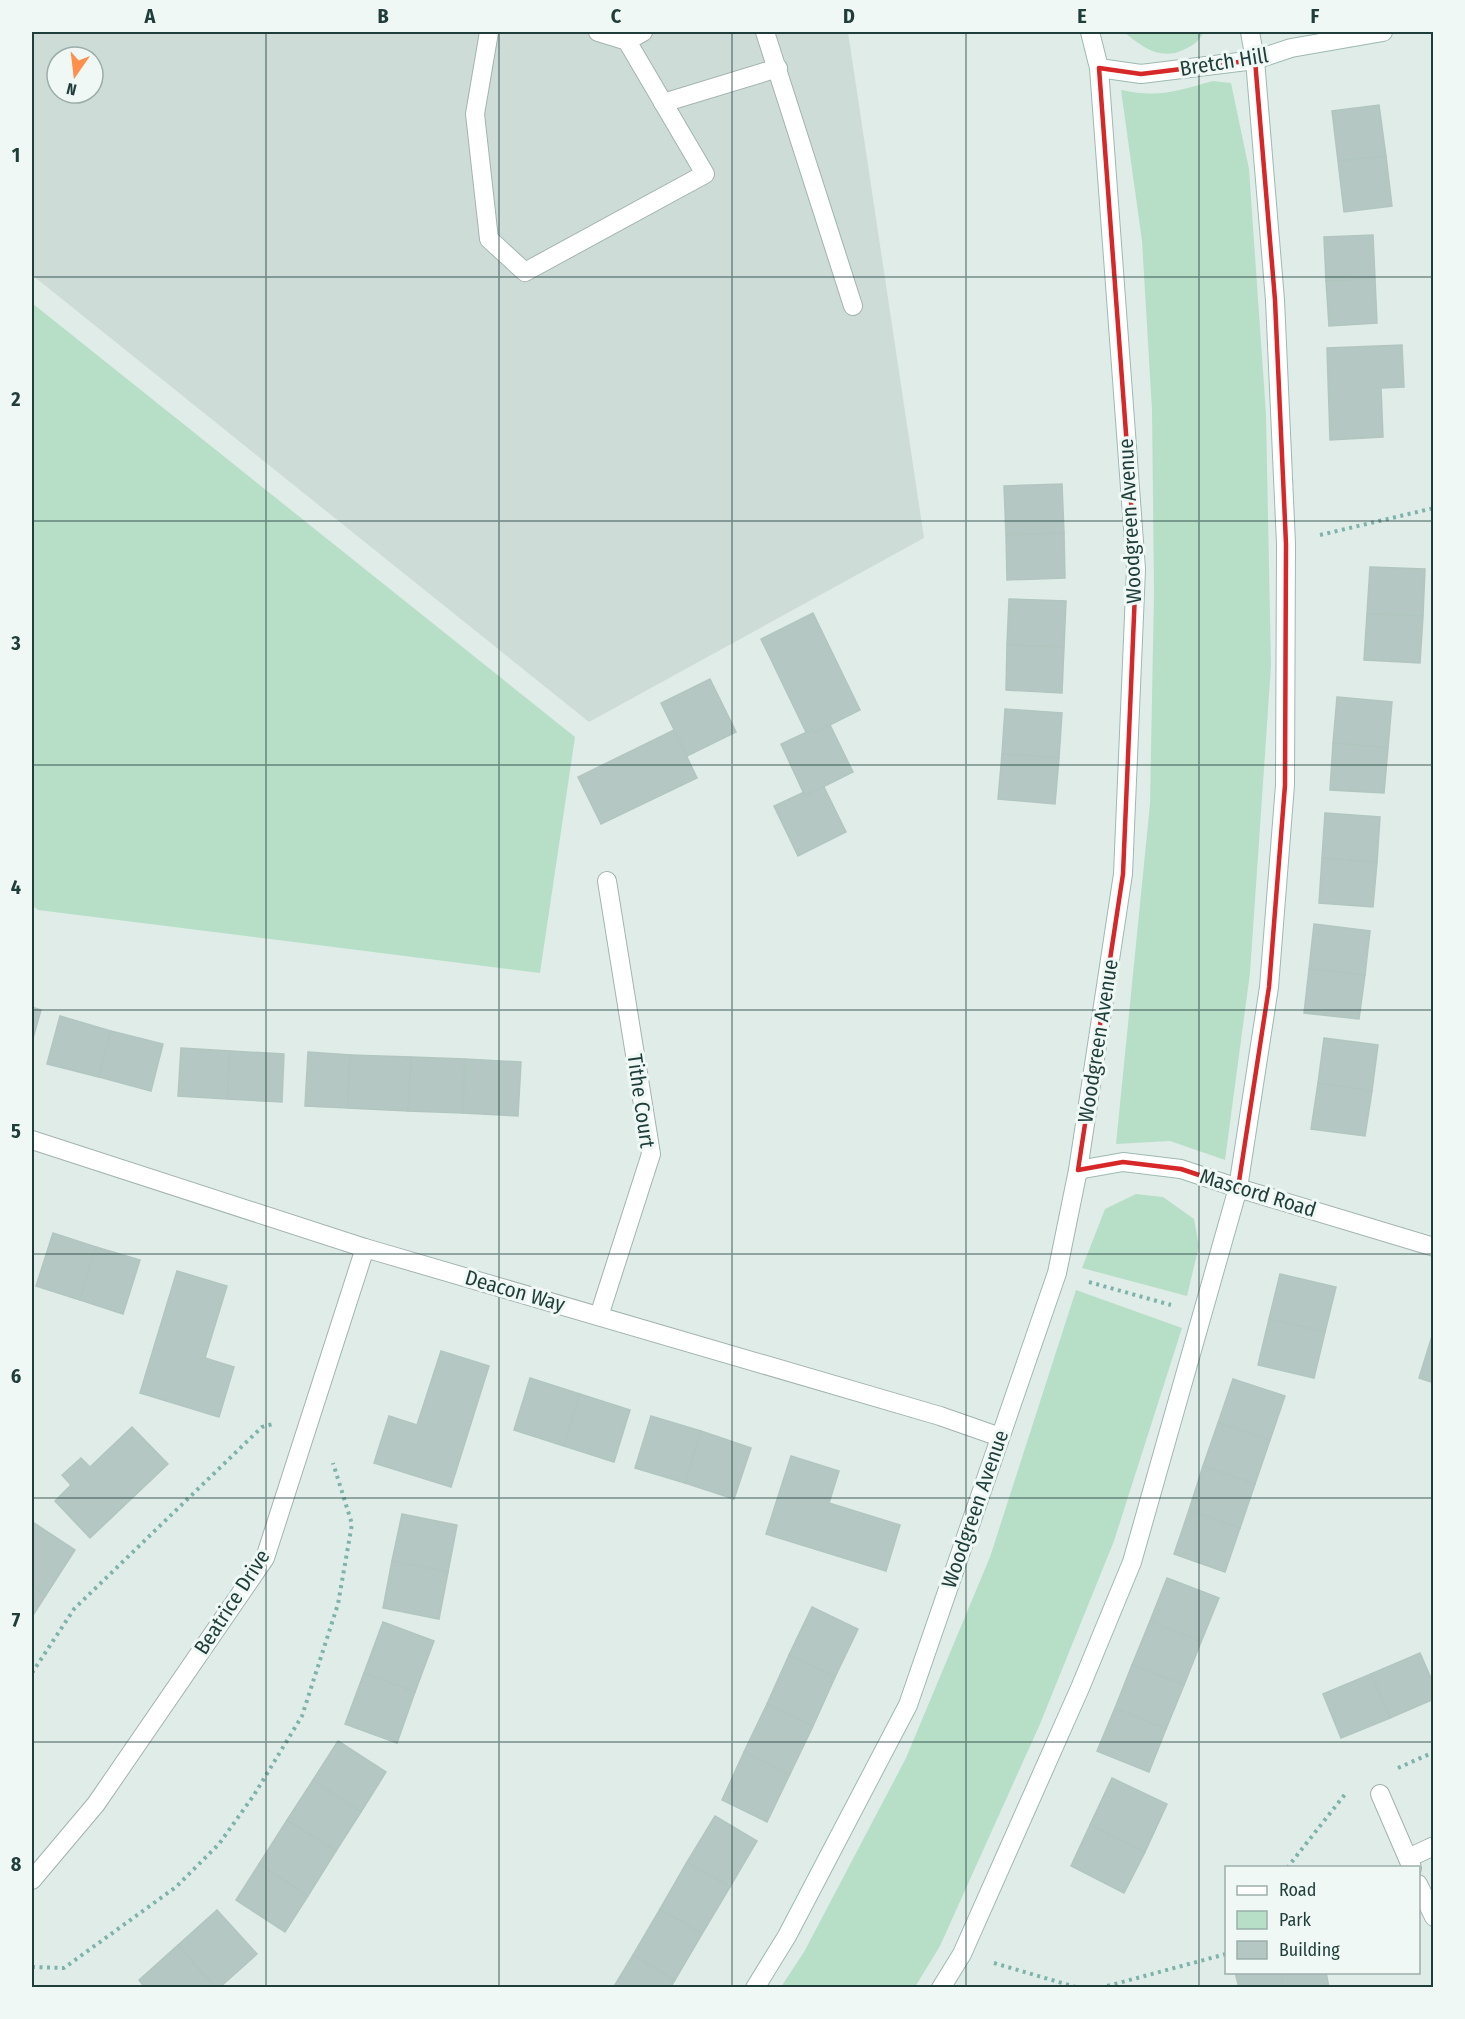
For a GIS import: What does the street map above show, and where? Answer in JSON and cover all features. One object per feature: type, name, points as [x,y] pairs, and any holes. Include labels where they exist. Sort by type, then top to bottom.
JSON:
[{"type":"street","points":[[489,32],[475,114],[489,238],[525,272],[705,174],[627,41],[598,32]]},
{"type":"street","points":[[627,41],[643,32]]},
{"type":"street","points":[[765,32],[853,306]]},
{"type":"street","name":"Woodgreen Avenue","points":[[755,1988],[787,1936],[908,1705],[1057,1273],[1078,1170],[1123,874],[1136,569],[1099,68],[1090,32]]},
{"type":"street","points":[[941,1988],[962,1954],[1080,1688],[1132,1562],[1238,1188],[1269,987],[1285,785],[1286,544],[1275,300],[1255,60],[1250,32]]},
{"type":"street","name":"Bretch Hill","points":[[1099,68],[1141,74],[1255,60],[1291,48],[1383,32]]},
{"type":"street","points":[[663,103],[778,68]]},
{"type":"street","name":"Tithe Court","points":[[598,1316],[651,1154],[607,881]]},
{"type":"street","name":"Deacon Way","points":[[32,1140],[365,1248],[940,1416],[1000,1437]]},
{"type":"street","name":"Mascord Road","points":[[1078,1170],[1124,1162],[1181,1169],[1434,1247]]},
{"type":"street","name":"Beatrice Drive","points":[[32,1880],[96,1804],[265,1558],[365,1248]]},
{"type":"street","points":[[1380,1794],[1410,1863],[1434,1846]]},
{"type":"street","points":[[1420,1886],[1434,1917]]},
{"type":"path","points":[[1286,544],[1434,508]]},
{"type":"path","points":[[1057,1273],[1204,1314]]},
{"type":"path","points":[[32,1673],[74,1609],[262,1427],[313,1413]]},
{"type":"path","points":[[32,1967],[64,1968],[176,1887],[219,1844],[254,1795],[302,1716],[338,1604],[352,1524],[329,1453]]},
{"type":"path","points":[[962,1954],[1079,1988]]},
{"type":"path","points":[[1100,1988],[1225,1954]]},
{"type":"highlighted area","points":[[1255,60],[1275,300],[1286,544],[1285,785],[1269,987],[1238,1188],[1181,1169],[1123,1162],[1078,1170],[1123,874],[1136,569],[1099,68],[1141,74]]},
{"type":"shaded area","points":[[32,32],[848,32],[924,538],[589,722],[32,275]]},
{"type":"green space","points":[[1124,32],[1204,32],[1198,41],[1190,46],[1175,53],[1166,54],[1144,47]]},
{"type":"green space","points":[[1213,81],[1231,83],[1249,169],[1266,414],[1271,666],[1250,973],[1225,1160],[1170,1141],[1116,1144],[1150,804],[1154,592],[1152,410],[1142,241],[1121,90],[1158,93]]},
{"type":"green space","points":[[32,303],[575,737],[540,973],[38,910],[32,905]]},
{"type":"green space","points":[[1136,1194],[1163,1197],[1194,1219],[1199,1246],[1187,1296],[1082,1268],[1105,1209]]},
{"type":"green space","points":[[1076,1290],[1182,1328],[1114,1541],[1040,1724],[940,1946],[915,1987],[781,1987],[804,1952],[906,1758],[990,1557]]},
{"type":"building","points":[[1379,105],[1386,156],[1338,161],[1332,111]]},
{"type":"building","points":[[1386,156],[1392,206],[1344,212],[1338,161]]},
{"type":"building","points":[[1373,235],[1375,279],[1326,281],[1324,237]]},
{"type":"building","points":[[1375,279],[1377,323],[1329,326],[1326,281]]},
{"type":"building","points":[[1402,345],[1404,387],[1381,388],[1383,437],[1330,440],[1327,348]]},
{"type":"building","points":[[1062,484],[1064,533],[1006,535],[1004,486]]},
{"type":"building","points":[[1064,533],[1065,578],[1007,580],[1006,535]]},
{"type":"building","points":[[1370,567],[1425,569],[1423,616],[1367,614]]},
{"type":"building","points":[[1009,599],[1066,601],[1064,647],[1007,645]]},
{"type":"building","points":[[813,613],[860,710],[814,733],[813,729],[806,732],[761,639]]},
{"type":"building","points":[[1367,614],[1423,616],[1420,663],[1364,660]]},
{"type":"building","points":[[1007,645],[1064,647],[1062,693],[1006,690]]},
{"type":"building","points":[[710,679],[736,732],[687,756],[661,703]]},
{"type":"building","points":[[1337,697],[1392,702],[1388,748],[1333,743]]},
{"type":"building","points":[[1005,709],[1062,713],[1059,758],[1002,754]]},
{"type":"building","points":[[830,725],[853,772],[805,796],[781,744],[813,729],[814,733]]},
{"type":"building","points":[[674,730],[697,778],[601,824],[578,777]]},
{"type":"building","points":[[1333,743],[1388,748],[1384,793],[1330,790]]},
{"type":"building","points":[[1002,754],[1059,758],[1055,804],[998,799]]},
{"type":"building","points":[[824,787],[846,832],[798,856],[774,806],[804,792],[805,796]]},
{"type":"building","points":[[1325,813],[1380,817],[1377,862],[1322,858]]},
{"type":"building","points":[[1322,858],[1377,862],[1373,907],[1319,903]]},
{"type":"building","points":[[1314,924],[1370,931],[1365,975],[1309,969]]},
{"type":"building","points":[[1309,969],[1365,975],[1359,1019],[1304,1013]]},
{"type":"building","points":[[32,1007],[41,1010],[32,1042]]},
{"type":"building","points":[[60,1016],[111,1031],[99,1077],[47,1064]]},
{"type":"building","points":[[111,1031],[163,1044],[151,1091],[99,1077]]},
{"type":"building","points":[[1324,1038],[1378,1045],[1372,1091],[1318,1083]]},
{"type":"building","points":[[181,1048],[230,1051],[227,1099],[178,1096]]},
{"type":"building","points":[[230,1051],[284,1054],[282,1102],[227,1099]]},
{"type":"building","points":[[308,1052],[350,1055],[348,1108],[305,1106]]},
{"type":"building","points":[[350,1055],[411,1057],[408,1111],[348,1108]]},
{"type":"building","points":[[411,1057],[465,1059],[463,1113],[408,1111]]},
{"type":"building","points":[[465,1059],[521,1062],[518,1116],[463,1113]]},
{"type":"building","points":[[1318,1083],[1372,1091],[1365,1136],[1311,1129]]},
{"type":"building","points":[[53,1233],[96,1247],[80,1300],[36,1286]]},
{"type":"building","points":[[96,1247],[140,1260],[123,1314],[80,1300]]},
{"type":"building","points":[[177,1271],[227,1286],[205,1358],[234,1367],[219,1417],[140,1393]]},
{"type":"building","points":[[1280,1274],[1336,1287],[1325,1332],[1269,1319]]},
{"type":"building","points":[[1269,1319],[1325,1332],[1314,1378],[1258,1365]]},
{"type":"building","points":[[1432,1336],[1434,1336],[1434,1383],[1419,1378]]},
{"type":"building","points":[[441,1351],[489,1366],[451,1487],[374,1463],[389,1416],[417,1425]]},
{"type":"building","points":[[530,1378],[580,1394],[564,1446],[514,1430]]},
{"type":"building","points":[[1233,1379],[1285,1396],[1270,1440],[1218,1423]]},
{"type":"building","points":[[580,1394],[630,1410],[614,1462],[564,1446]]},
{"type":"building","points":[[651,1416],[701,1431],[685,1483],[635,1468]]},
{"type":"building","points":[[1218,1423],[1270,1440],[1255,1484],[1203,1466]]},
{"type":"building","points":[[132,1427],[168,1464],[90,1538],[55,1501],[71,1485],[62,1475],[81,1458],[90,1467]]},
{"type":"building","points":[[701,1431],[751,1448],[734,1499],[685,1483]]},
{"type":"building","points":[[791,1456],[839,1471],[829,1503],[900,1525],[886,1571],[766,1534]]},
{"type":"building","points":[[1203,1466],[1255,1484],[1240,1528],[1189,1510]]},
{"type":"building","points":[[1189,1510],[1240,1528],[1225,1572],[1174,1554]]},
{"type":"building","points":[[402,1514],[457,1525],[448,1572],[392,1561]]},
{"type":"building","points":[[34,1523],[75,1550],[46,1595],[32,1586],[32,1527]]},
{"type":"building","points":[[392,1561],[448,1572],[439,1619],[383,1608]]},
{"type":"building","points":[[1167,1578],[1219,1598],[1201,1642],[1150,1621]]},
{"type":"building","points":[[32,1586],[46,1595],[32,1617]]},
{"type":"building","points":[[812,1607],[858,1629],[835,1677],[789,1655]]},
{"type":"building","points":[[1150,1621],[1201,1642],[1184,1685],[1132,1665]]},
{"type":"building","points":[[383,1622],[434,1641],[415,1692],[364,1673]]},
{"type":"building","points":[[1420,1653],[1434,1685],[1434,1699],[1390,1718],[1371,1674]]},
{"type":"building","points":[[789,1655],[835,1677],[813,1726],[767,1704]]},
{"type":"building","points":[[1132,1665],[1184,1685],[1166,1729],[1115,1708]]},
{"type":"building","points":[[364,1673],[415,1692],[397,1743],[345,1724]]},
{"type":"building","points":[[1371,1674],[1390,1718],[1341,1738],[1323,1694]]},
{"type":"building","points":[[767,1704],[813,1726],[790,1774],[744,1752]]},
{"type":"building","points":[[1115,1708],[1166,1729],[1149,1772],[1097,1751]]},
{"type":"building","points":[[338,1741],[386,1772],[361,1812],[313,1780]]},
{"type":"building","points":[[744,1752],[790,1774],[767,1822],[722,1800]]},
{"type":"building","points":[[1112,1778],[1167,1804],[1145,1852],[1090,1825]]},
{"type":"building","points":[[313,1780],[361,1812],[336,1851],[287,1820]]},
{"type":"building","points":[[715,1816],[757,1841],[730,1887],[687,1862]]},
{"type":"building","points":[[287,1820],[336,1851],[308,1896],[259,1864]]},
{"type":"building","points":[[1090,1825],[1145,1852],[1124,1893],[1071,1866]]},
{"type":"building","points":[[687,1862],[730,1887],[702,1934],[660,1909]]},
{"type":"building","points":[[259,1864],[308,1896],[285,1932],[236,1900]]},
{"type":"building","points":[[660,1909],[702,1934],[675,1980],[633,1955]]},
{"type":"building","points":[[217,1910],[257,1954],[219,1988],[216,1988],[178,1945]]},
{"type":"building","points":[[178,1945],[216,1988],[145,1988],[139,1980]]},
{"type":"building","points":[[633,1955],[675,1980],[670,1988],[613,1988]]},
{"type":"building","points":[[1236,1974],[1281,1974],[1284,1988],[1239,1988]]},
{"type":"building","points":[[1281,1974],[1326,1974],[1329,1988],[1284,1988]]}]
